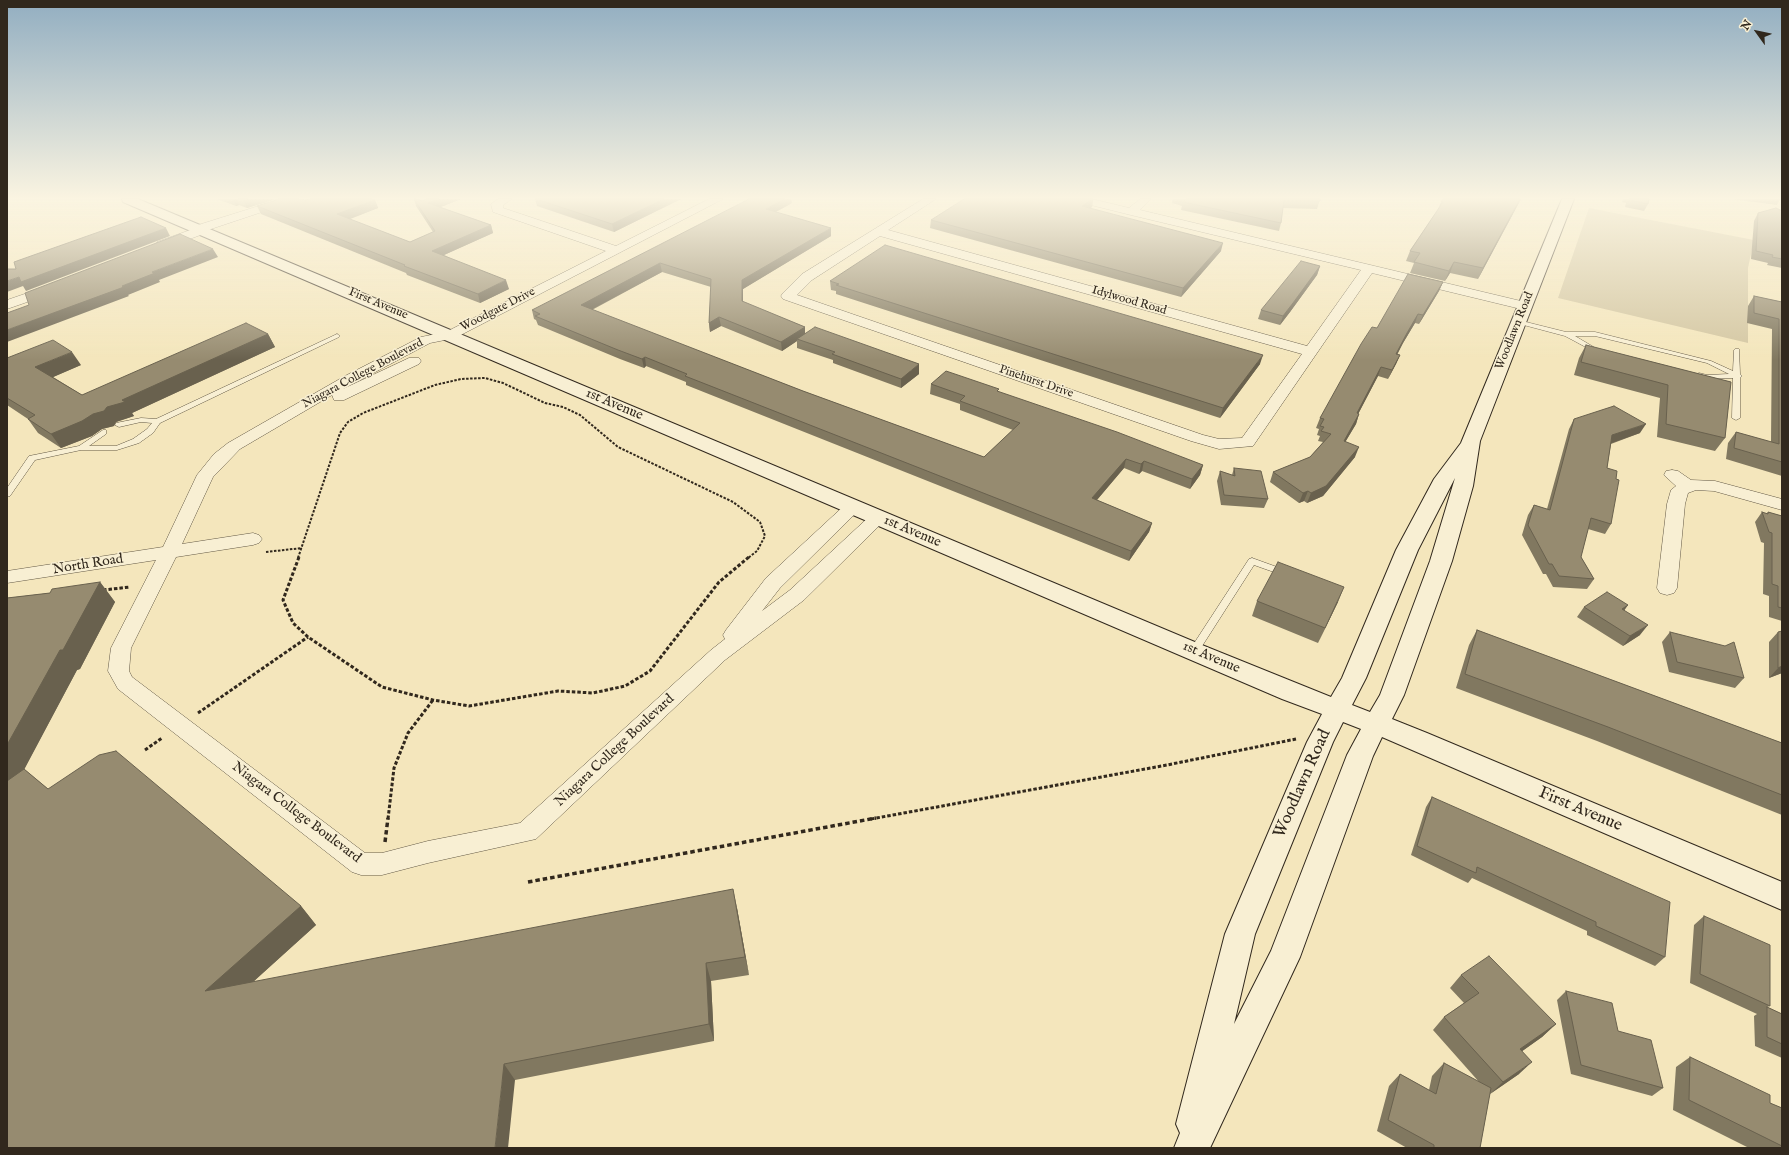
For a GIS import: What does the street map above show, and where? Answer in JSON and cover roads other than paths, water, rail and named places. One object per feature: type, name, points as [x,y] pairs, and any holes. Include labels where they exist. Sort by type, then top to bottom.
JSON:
[{"type":"main road","name":"First Avenue","points":[[256,253],[450,335]]},
{"type":"main road","name":"Woodlawn Road","points":[[1192,1148],[1284,957],[1360,756],[1392,695],[1441,561],[1463,486],[1472,441],[1546,253]]},
{"type":"main road","name":"1st Avenue","points":[[450,335],[1194,651],[1377,724]]},
{"type":"main road","name":"Woodlawn Road","points":[[1188,1148],[1240,934],[1320,742],[1354,678],[1407,550],[1444,479],[1472,441]]},
{"type":"main road","name":"First Avenue","points":[[1377,724],[1418,740],[1782,896]]},
{"type":"street","name":"Woodgate Drive","points":[[450,335],[610,253]]},
{"type":"street","name":"Pinehurst Drive","points":[[844,253],[807,277],[788,296],[1197,438],[1220,444],[1247,443],[1370,268]]},
{"type":"street","name":"Idylwood Road","points":[[956,253],[1312,352]]},
{"type":"street","points":[[1306,253],[1525,306]]},
{"type":"street","points":[[7,305],[62,284]]},
{"type":"street","name":"Niagara College Boulevard","points":[[450,335],[440,347],[367,385],[258,432],[227,452],[205,475],[169,553],[121,648],[118,671],[125,683],[361,864],[382,864],[428,852],[527,832],[718,655],[797,596],[878,518]]},
{"type":"street","points":[[1672,475],[1688,486]]},
{"type":"street","points":[[1667,588],[1677,497],[1680,490],[1688,486],[1715,486],[1782,504]]},
{"type":"street","name":"Niagara College Boulevard","points":[[718,655],[773,583],[853,507]]},
{"type":"street","name":"North Road","points":[[7,577],[253,540]]},
{"type":"lane","points":[[1518,322],[1566,334],[1595,334],[1709,362],[1738,376]]},
{"type":"lane","points":[[1566,334],[1590,349],[1606,353]]},
{"type":"lane","points":[[119,425],[141,420],[157,421],[337,336]]},
{"type":"lane","points":[[1736,418],[1738,376],[1737,350]]},
{"type":"lane","points":[[1691,373],[1707,377],[1738,376]]},
{"type":"lane","points":[[7,494],[32,458],[81,448],[117,448],[136,441],[150,431],[157,421]]},
{"type":"lane","points":[[81,448],[103,432]]},
{"type":"lane","points":[[1194,651],[1252,561],[1294,577]]}]
